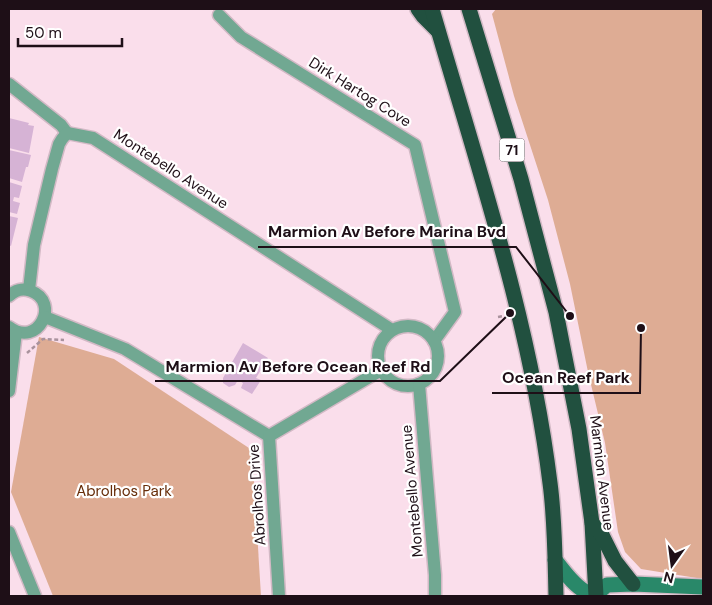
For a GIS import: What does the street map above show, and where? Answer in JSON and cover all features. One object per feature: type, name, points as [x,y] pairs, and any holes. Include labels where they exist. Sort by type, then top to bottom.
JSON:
[{"type":"highway","points":[[418,9],[439,32]]},
{"type":"highway","name":"71","points":[[432,9],[478,162],[519,314],[531,369],[549,475],[556,596]]},
{"type":"highway","name":"Marmion Avenue","points":[[468,9],[521,179],[552,293],[580,429],[592,524],[596,596]]},
{"type":"highway","points":[[592,524],[602,535],[615,561],[632,584]]},
{"type":"street","name":"Dirk Hartog Cove","points":[[218,15],[241,38],[415,145],[455,312],[434,341]]},
{"type":"street","points":[[9,84],[61,124],[67,133],[62,139],[52,168],[34,245],[29,290]]},
{"type":"street","name":"Montebello Avenue","points":[[67,133],[93,138],[392,330]]},
{"type":"street","points":[[9,296],[16,291],[29,290],[37,294],[42,300],[45,309],[44,317],[39,327],[34,331],[23,333],[13,330],[14,350],[9,391]]},
{"type":"street","name":"Abrolhos Drive","points":[[44,317],[125,349],[269,436],[279,596]]},
{"type":"street","points":[[402,326],[412,326],[422,329],[434,341],[438,351],[434,371],[419,384],[409,386],[398,384],[389,379],[381,370],[378,350],[382,340],[392,330],[402,326]]},
{"type":"street","points":[[269,436],[381,370]]},
{"type":"street","name":"Montebello Avenue","points":[[419,384],[435,575],[435,596]]},
{"type":"street","points":[[9,532],[35,596]]},
{"type":"street","points":[[555,560],[577,585],[584,591],[596,596],[607,585],[632,584],[703,587]]},
{"type":"path","points":[[14,350],[28,353],[43,339],[66,340]]},
{"type":"green space","points":[[496,9],[703,9],[703,579],[641,569],[625,552],[618,532],[605,443],[570,284],[548,200],[514,96],[492,14]]},
{"type":"green space","name":"Abrolhos Park","points":[[39,337],[114,359],[252,450],[261,596],[53,596],[11,492]]},
{"type":"building","points":[[9,118],[34,126],[29,153],[9,148]]},
{"type":"building","points":[[9,150],[31,155],[22,182],[9,178]]},
{"type":"building","points":[[9,182],[22,186],[19,198],[14,197],[13,201],[20,203],[17,214],[9,212]]},
{"type":"building","points":[[9,216],[18,218],[11,246],[9,245]]},
{"type":"building","points":[[243,343],[268,358],[256,378],[261,380],[252,394],[241,388],[243,383],[238,380],[235,385],[229,387],[223,383],[223,378]]},
{"type":"place","name":"Marmion Av Before Ocean Reef Rd","points":[[510,313]]},
{"type":"place","name":"Marmion Av Before Marina Bvd","points":[[570,316]]},
{"type":"place","name":"Ocean Reef Park","points":[[641,328]]}]
